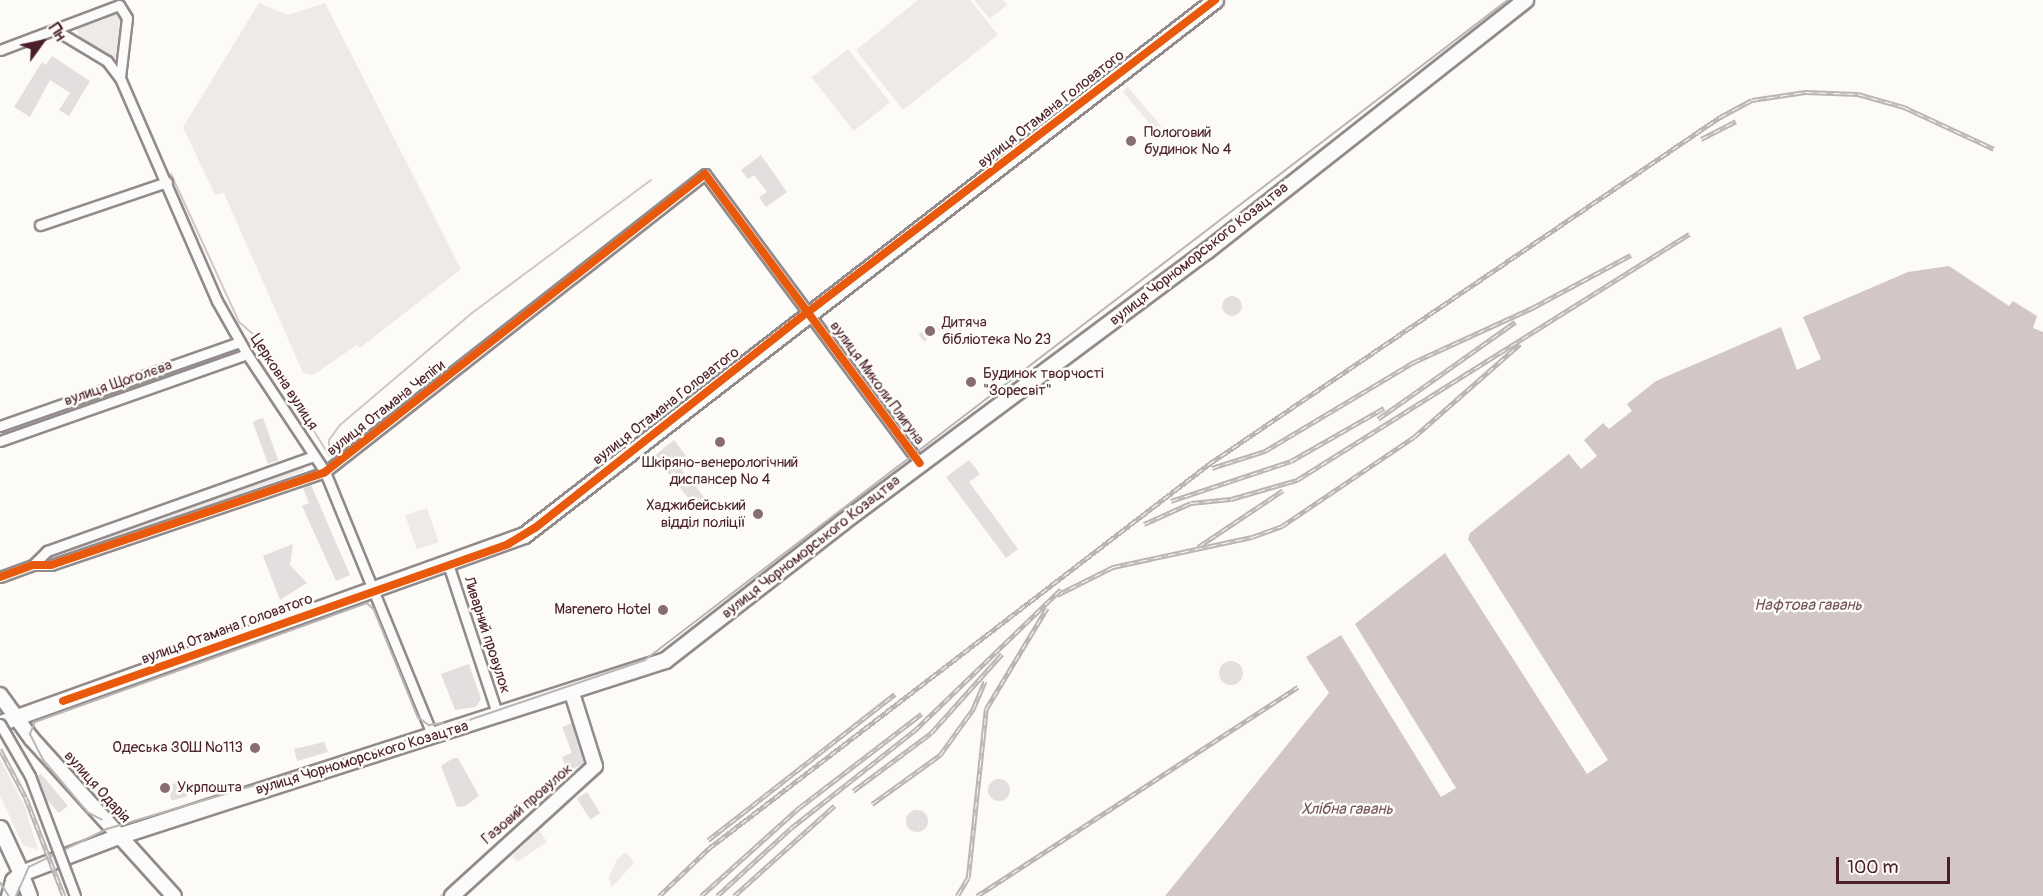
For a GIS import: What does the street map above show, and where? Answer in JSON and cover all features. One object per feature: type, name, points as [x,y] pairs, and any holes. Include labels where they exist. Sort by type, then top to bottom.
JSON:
[{"type":"main road","name":"вулиця Отамана Головатого","points":[[0,724],[508,544],[536,528],[808,312],[1215,0]]},
{"type":"main road","name":"вулиця Чорноморського Козацтва","points":[[21,873],[118,836],[572,693],[672,656],[920,463],[1207,250],[1525,0]]},
{"type":"main road","points":[[0,828],[21,873]]},
{"type":"street","points":[[0,50],[57,31],[108,6],[121,6],[127,18],[120,78]]},
{"type":"street","name":"Церковна вулиця","points":[[57,31],[107,61],[120,78],[240,342],[325,472],[376,590],[433,736]]},
{"type":"street","name":"вулиця Миколи Плигуна","points":[[705,174],[920,463]]},
{"type":"street","name":"вулиця Отамана Чепіги","points":[[0,578],[33,565],[51,565],[325,472],[705,174]]},
{"type":"street","points":[[40,225],[167,182]]},
{"type":"street","name":"вулиця Щоголєва","points":[[0,426],[240,342]]},
{"type":"street","name":"вулиця Щоголєва","points":[[0,441],[247,354]]},
{"type":"street","name":"вулиця Отамана Чепіги","points":[[33,565],[47,551],[314,456]]},
{"type":"street","name":"Ливарний провулок","points":[[448,564],[498,716]]},
{"type":"street","name":"Газовий провулок","points":[[452,896],[595,766],[572,693]]},
{"type":"street","name":"вулиця Одарія","points":[[0,695],[16,718],[118,836],[174,896]]},
{"type":"street","points":[[0,724],[30,776],[75,896]]},
{"type":"street","points":[[9,896],[13,881],[21,873],[30,896]]},
{"type":"shaded area","points":[[918,0],[970,0],[998,35],[903,110],[856,50]]},
{"type":"shaded area","points":[[974,0],[1003,0],[1007,5],[990,19]]},
{"type":"shaded area","points":[[259,3],[288,15],[325,3],[461,269],[360,348],[357,345],[313,375],[303,373],[224,193],[215,195],[183,127]]},
{"type":"shaded area","points":[[113,10],[122,18],[121,54],[116,60],[80,37],[77,30],[78,24]]},
{"type":"shaded area","points":[[848,49],[890,103],[854,131],[812,77]]},
{"type":"shaded area","points":[[1128,87],[1161,127],[1156,131],[1123,91]]},
{"type":"shaded area","points":[[228,350],[234,353],[0,438],[0,431]]},
{"type":"shaded area","points":[[304,462],[304,471],[58,560],[44,559],[47,554]]},
{"type":"shaded area","points":[[427,508],[439,542],[417,550],[405,515]]},
{"type":"shaded area","points":[[0,759],[25,807],[38,850],[23,845],[0,796]]},
{"type":"shaded area","points":[[539,830],[547,842],[517,862],[512,856]]},
{"type":"shaded area","points":[[626,852],[634,863],[612,887],[609,877],[617,859]]},
{"type":"water","name":"Нафтова гавань","points":[[1949,266],[2009,306],[2013,301],[2037,316],[2033,328],[2043,332],[2043,896],[1165,896],[1329,693],[1306,657],[1341,635],[1441,797],[1456,788],[1355,624],[1445,553],[1587,774],[1608,760],[1468,539],[1470,533],[1569,454],[1581,469],[1597,456],[1584,440],[1603,423],[1609,429],[1632,411],[1627,404],[1656,381],[1781,327],[1797,370],[1821,359],[1803,317],[1908,272]]},
{"type":"building","points":[[52,56],[90,81],[69,116],[59,110],[70,93],[50,80],[30,117],[14,107],[42,62],[46,65]]},
{"type":"building","points":[[761,155],[787,192],[766,207],[759,197],[767,192],[754,175],[748,179],[741,170]]},
{"type":"building","points":[[1232,296],[1239,299],[1242,306],[1239,313],[1232,316],[1225,313],[1222,306],[1225,299]]},
{"type":"building","name":"Дитяча бібліотека № 23","points":[[934,323],[939,330],[924,341],[919,334]]},
{"type":"building","points":[[263,418],[278,460],[268,464],[253,422]]},
{"type":"building","points":[[674,440],[687,457],[678,465],[708,502],[698,510],[654,456]]},
{"type":"building","points":[[969,460],[980,474],[969,482],[1018,549],[1006,558],[946,477]]},
{"type":"building","points":[[311,485],[350,575],[336,581],[302,506],[309,503],[303,488]]},
{"type":"building","points":[[293,544],[290,565],[307,583],[280,600],[263,556]]},
{"type":"building","points":[[1231,661],[1239,665],[1243,673],[1239,681],[1231,685],[1223,681],[1219,673],[1223,665]]},
{"type":"building","points":[[469,664],[481,699],[476,707],[455,710],[441,674]]},
{"type":"building","points":[[572,723],[585,763],[567,772],[562,757],[572,753],[562,727]]},
{"type":"building","points":[[324,742],[328,752],[297,761],[294,749]]},
{"type":"building","points":[[453,758],[458,758],[479,796],[465,806],[457,807],[441,766]]},
{"type":"building","points":[[41,774],[68,806],[59,813],[46,799],[37,776]]},
{"type":"building","points":[[995,779],[1003,779],[1010,786],[1010,794],[1003,801],[995,801],[988,794],[988,786]]},
{"type":"building","points":[[183,781],[187,796],[172,801],[168,785]]},
{"type":"building","points":[[587,792],[600,813],[590,820],[577,798]]},
{"type":"building","points":[[917,810],[925,813],[928,821],[925,829],[917,832],[909,829],[906,821],[909,813]]},
{"type":"waterway","points":[[171,174],[239,322],[254,335],[329,455],[329,440],[340,425],[472,313],[651,180]]},
{"type":"waterway","points":[[441,896],[568,781]]},
{"type":"tram line","points":[[16,896],[29,867],[107,829],[431,733],[645,660],[1508,0]]},
{"type":"tram line","points":[[102,820],[88,813],[43,760],[30,734],[35,722],[367,603],[374,609],[418,717],[429,725],[443,723]]},
{"type":"tram line","points":[[0,882],[9,896]]},
{"type":"railway","points":[[659,896],[708,849],[1209,464],[1720,117],[1752,100],[1805,92],[1858,94],[1904,107],[1994,149]]},
{"type":"railway","points":[[1701,139],[1736,121]]},
{"type":"railway","points":[[1144,524],[1191,503],[1231,499],[1297,480],[1689,234]]},
{"type":"railway","points":[[1212,468],[1265,451],[1414,362],[1532,308],[1631,255]]},
{"type":"railway","points":[[1378,419],[1515,322]]},
{"type":"railway","points":[[1057,595],[1113,567],[1252,537],[1282,526],[1414,437],[1520,344]]},
{"type":"railway","points":[[1171,501],[1291,461],[1384,408]]},
{"type":"railway","points":[[1198,547],[1283,490]]},
{"type":"railway","points":[[717,896],[791,828],[914,731],[1061,589]]},
{"type":"railway","points":[[957,896],[968,878],[986,709],[1047,608]]},
{"type":"railway","points":[[853,791],[931,733],[1002,654]]},
{"type":"railway","points":[[872,804],[940,755],[973,709],[985,681]]},
{"type":"railway","points":[[977,896],[1298,687]]},
{"type":"railway","points":[[708,840],[895,694]]},
{"type":"railway","points":[[701,896],[800,807],[921,714]]},
{"type":"railway","points":[[0,749],[26,798],[64,896]]},
{"type":"railway","points":[[734,896],[834,806]]},
{"type":"cycle path","points":[[63,701],[508,544],[535,528],[808,312],[1215,0]]},
{"type":"cycle path","points":[[0,577],[33,565],[51,565],[325,472],[705,174],[920,463]]},
{"type":"place","name":"Пологовий будинок № 4","points":[[1131,141]]},
{"type":"place","name":"Дитяча бібліотека № 23","points":[[930,331]]},
{"type":"place","name":"Будинок творчості \"Зоресвіт\"","points":[[971,382]]},
{"type":"place","name":"Шкіряно-венерологічний диспансер № 4","points":[[720,442]]},
{"type":"place","name":"Хаджибейський відділ поліції","points":[[758,514]]},
{"type":"place","name":"Marenero Hotel","points":[[663,610]]},
{"type":"place","name":"Одеська ЗОШ №113","points":[[255,748]]},
{"type":"place","name":"Укрпошта","points":[[165,788]]},
{"type":"water label","name":"Хлібна гавань","points":[[1347,809]]}]
